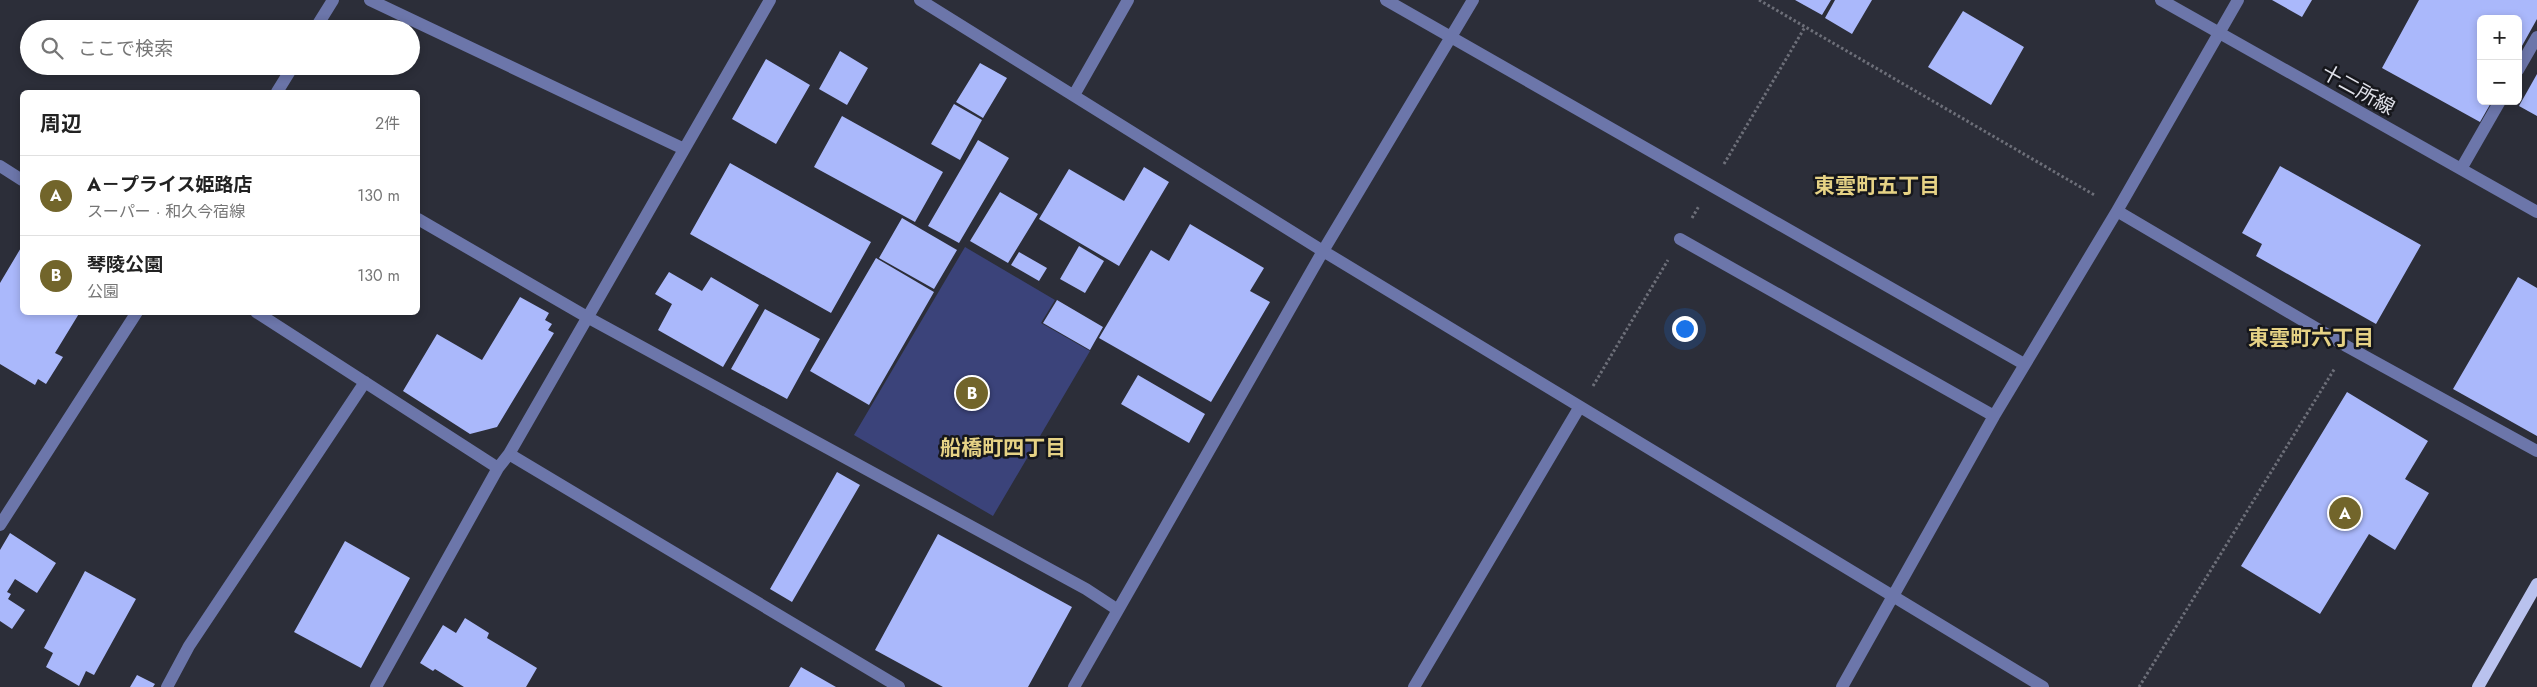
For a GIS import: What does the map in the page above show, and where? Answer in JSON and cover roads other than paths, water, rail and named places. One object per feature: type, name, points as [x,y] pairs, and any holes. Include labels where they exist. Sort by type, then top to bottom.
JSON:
[{"type":"main road","points":[[2478,687],[2537,584]]},
{"type":"street","points":[[321,20],[333,0]]},
{"type":"street","points":[[370,0],[412,20]]},
{"type":"street","points":[[376,687],[498,468],[509,454],[770,0]]},
{"type":"street","points":[[920,0],[1579,408],[2043,687]]},
{"type":"street","points":[[1074,95],[1128,0]]},
{"type":"street","points":[[1386,0],[2024,364]]},
{"type":"street","points":[[1074,687],[1323,251],[1473,0]]},
{"type":"street","name":"十二所線","points":[[2161,0],[2537,212]]},
{"type":"street","points":[[1842,687],[1994,416],[2118,211],[2218,32],[2238,0]]},
{"type":"street","points":[[420,24],[684,149]]},
{"type":"street","points":[[2522,63],[2537,37]]},
{"type":"street","points":[[278,90],[287,75]]},
{"type":"street","points":[[2461,169],[2498,105]]},
{"type":"street","points":[[0,166],[20,179]]},
{"type":"street","points":[[2118,211],[2348,347],[2537,451]]},
{"type":"street","points":[[420,220],[587,317],[1086,589],[1118,610]]},
{"type":"street","points":[[1680,239],[1994,416]]},
{"type":"street","points":[[0,525],[136,315]]},
{"type":"street","points":[[261,315],[498,468]]},
{"type":"street","points":[[167,687],[189,646],[365,382]]},
{"type":"street","points":[[1414,687],[1579,408]]},
{"type":"street","points":[[509,454],[898,687]]},
{"type":"place","name":"琴陵公園","points":[[972,393]]},
{"type":"place","name":"A－プライス姫路店","points":[[2345,513]]},
{"type":"district","name":"東雲町五丁目","points":[[1877,186]]},
{"type":"district","name":"東雲町六丁目","points":[[2311,338]]},
{"type":"district","name":"船橋町四丁目","points":[[1003,448]]}]
